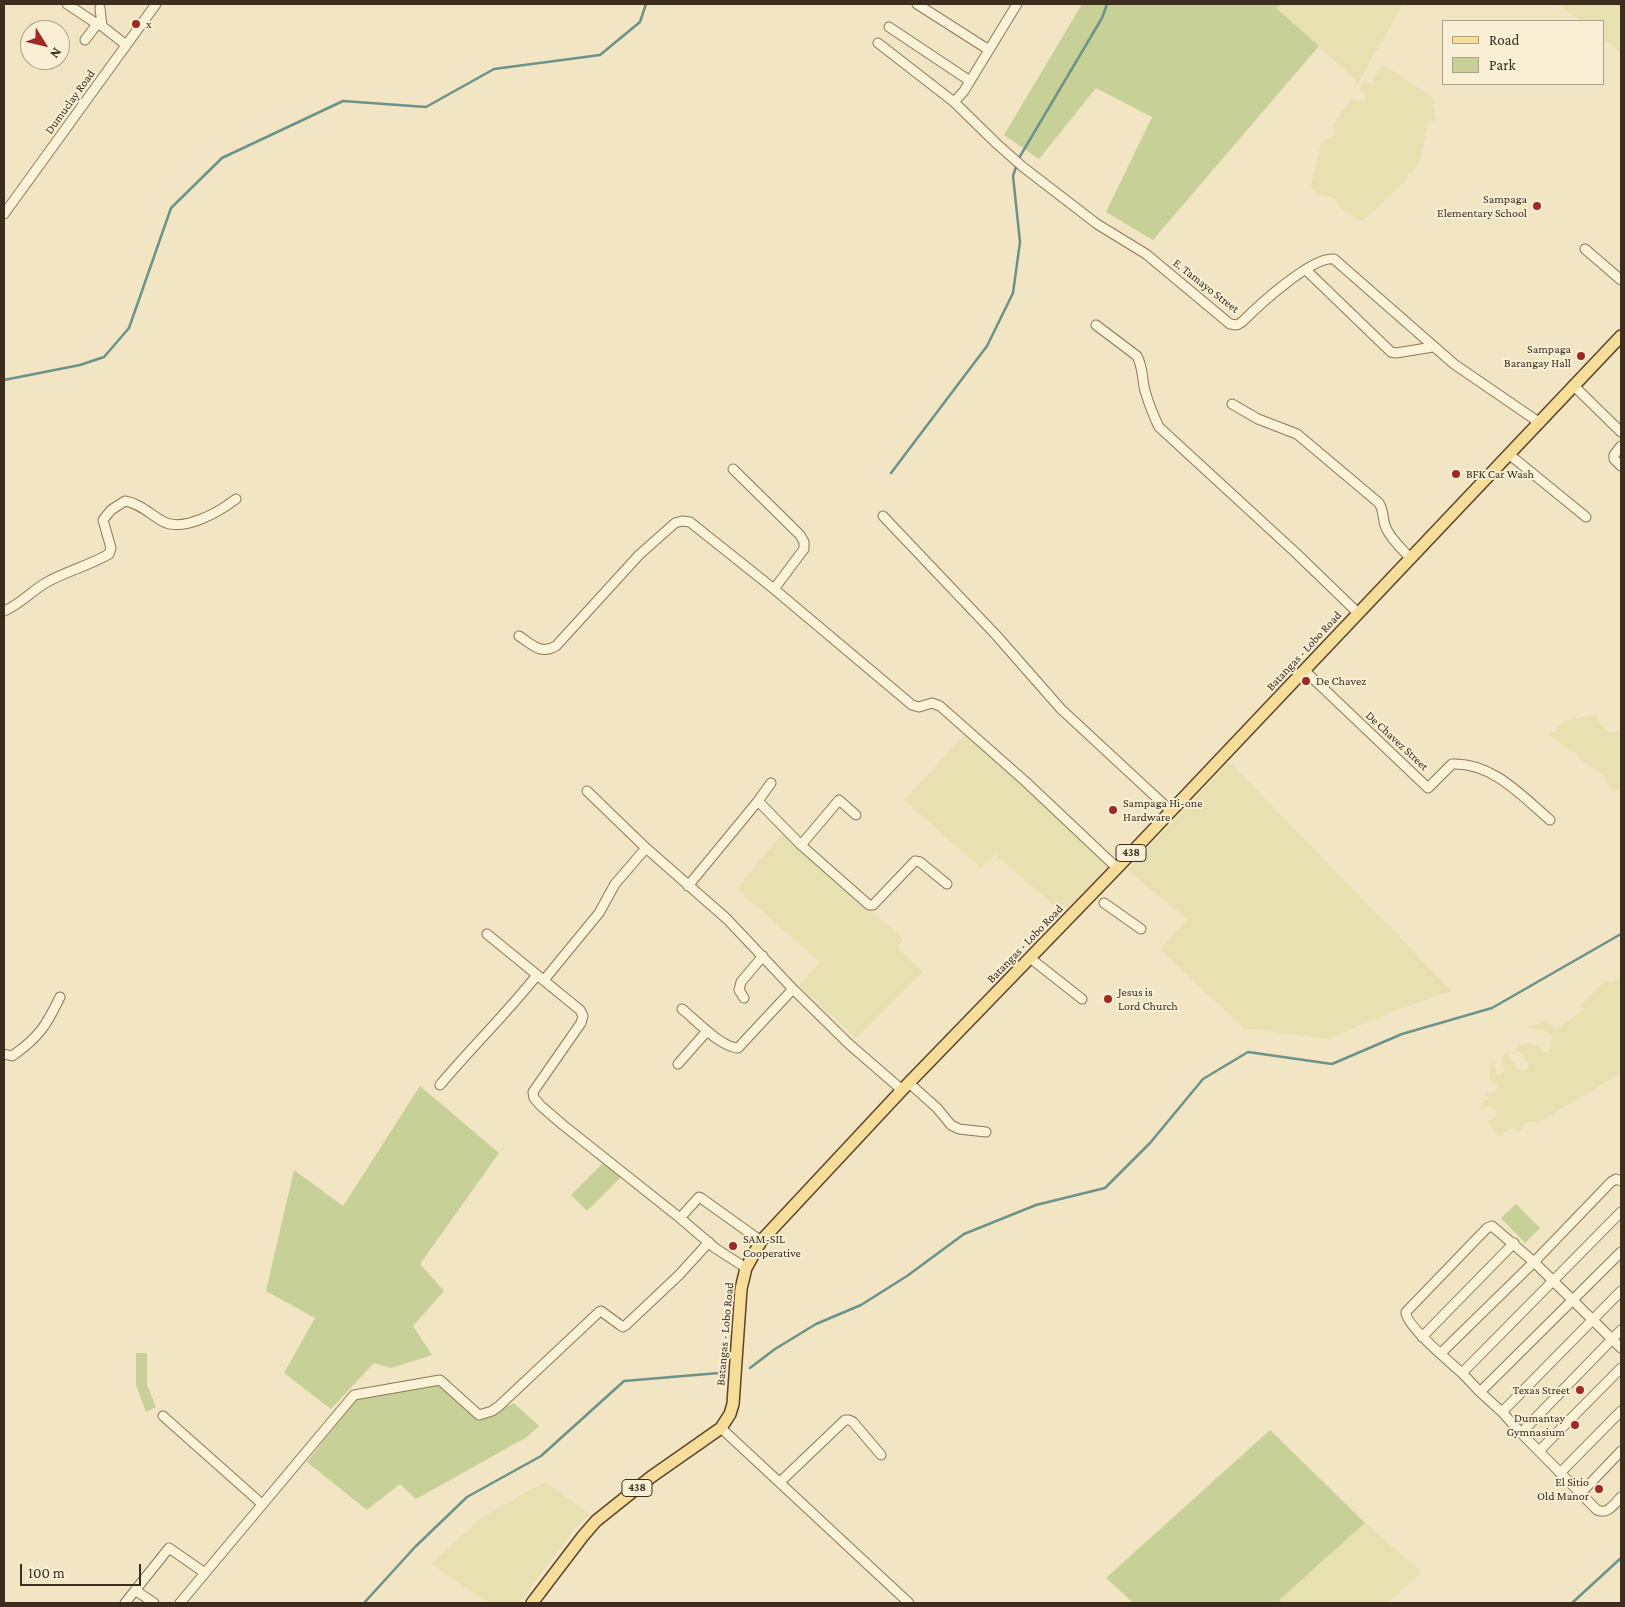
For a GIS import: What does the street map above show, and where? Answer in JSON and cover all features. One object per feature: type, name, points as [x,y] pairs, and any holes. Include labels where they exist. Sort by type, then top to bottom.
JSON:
[{"type":"main road","name":"Batangas - Lobo Road","points":[[532,1603],[583,1536],[596,1522],[651,1477],[721,1428],[730,1414],[733,1404],[741,1289],[746,1268],[761,1242],[1030,958],[1099,898],[1117,868],[1621,336]]},
{"type":"street","points":[[67,4],[126,45]]},
{"type":"street","name":"Dumuclay Road","points":[[4,214],[156,4]]},
{"type":"street","points":[[917,4],[989,50]]},
{"type":"street","points":[[954,102],[970,81],[1017,4]]},
{"type":"street","points":[[85,40],[99,25],[100,8]]},
{"type":"street","points":[[889,26],[970,81]]},
{"type":"street","name":"E. Tamayo Street","points":[[878,43],[954,102],[1023,167],[1097,224],[1146,254],[1230,324],[1237,325],[1242,322],[1268,296],[1306,270],[1326,259],[1334,259],[1454,364],[1540,423]]},
{"type":"street","points":[[1584,249],[1621,280]]},
{"type":"street","points":[[1306,270],[1391,352],[1396,354],[1434,347]]},
{"type":"street","points":[[1096,325],[1137,356],[1151,410],[1159,428],[1296,553],[1320,579],[1358,613]]},
{"type":"street","points":[[1574,386],[1621,432]]},
{"type":"street","points":[[1232,404],[1258,419],[1297,434],[1379,503],[1384,511],[1384,523],[1387,531],[1411,559]]},
{"type":"street","points":[[1621,446],[1614,455],[1614,459],[1621,466]]},
{"type":"street","points":[[1510,455],[1586,517]]},
{"type":"street","points":[[733,469],[800,535],[804,542],[804,549],[774,589]]},
{"type":"street","points":[[4,612],[16,606],[48,581],[94,563],[109,554],[111,548],[103,520],[111,510],[125,501],[132,502],[163,522],[174,526],[182,525],[220,511],[236,499]]},
{"type":"street","points":[[883,516],[996,635],[1061,708],[1171,811]]},
{"type":"street","points":[[519,636],[539,650],[549,650],[556,646],[639,555],[675,523],[682,520],[690,522],[912,704],[919,707],[932,703],[940,706],[1026,782],[1117,868]]},
{"type":"street","name":"De Chavez Street","points":[[1304,670],[1428,788],[1452,764],[1464,763],[1502,779],[1550,820]]},
{"type":"street","points":[[688,886],[771,783]]},
{"type":"street","points":[[587,792],[646,848],[727,919],[793,989],[849,1044],[937,1108],[950,1125],[959,1129],[986,1132]]},
{"type":"street","points":[[801,845],[839,800],[856,815]]},
{"type":"street","points":[[758,801],[801,845],[869,905],[873,905],[915,861],[920,862],[947,884]]},
{"type":"street","points":[[440,1085],[469,1050],[541,978],[599,913],[615,884],[646,848]]},
{"type":"street","points":[[1099,898],[1141,929]]},
{"type":"street","points":[[488,934],[580,1010],[583,1016],[581,1023],[533,1092],[534,1098],[563,1125],[709,1242],[746,1268]]},
{"type":"street","points":[[744,998],[739,992],[741,982],[763,956]]},
{"type":"street","points":[[1030,958],[1082,1000]]},
{"type":"street","points":[[682,1009],[729,1046],[738,1048],[793,989]]},
{"type":"street","points":[[4,1054],[12,1056],[39,1034],[47,1024],[60,997]]},
{"type":"street","points":[[678,1064],[707,1030]]},
{"type":"street","points":[[1441,1353],[1534,1262],[1611,1182],[1616,1179],[1621,1181]]},
{"type":"street","points":[[680,1218],[699,1197],[761,1242]]},
{"type":"street","points":[[1462,1373],[1621,1212]]},
{"type":"street","points":[[1621,1348],[1514,1243],[1492,1226],[1487,1228],[1406,1312],[1407,1320],[1422,1337],[1502,1412],[1597,1510],[1607,1511],[1621,1497]]},
{"type":"street","points":[[180,1603],[354,1395],[440,1380],[480,1415],[490,1412],[499,1406],[599,1312],[601,1311],[620,1325],[626,1325],[709,1242]]},
{"type":"street","points":[[1422,1337],[1514,1243]]},
{"type":"street","points":[[1480,1392],[1621,1252]]},
{"type":"street","points":[[1502,1412],[1621,1291]]},
{"type":"street","points":[[1521,1432],[1621,1330]]},
{"type":"street","points":[[1539,1451],[1621,1368]]},
{"type":"street","points":[[1560,1472],[1621,1410]]},
{"type":"street","points":[[163,1416],[262,1504]]},
{"type":"street","points":[[780,1482],[845,1420],[853,1422],[881,1455]]},
{"type":"street","points":[[721,1428],[909,1603]]},
{"type":"street","points":[[1581,1494],[1621,1451]]},
{"type":"street","points":[[125,1603],[169,1548],[205,1572]]},
{"type":"street","points":[[135,1590],[154,1603]]},
{"type":"shaded area","points":[[1282,4],[1403,4],[1358,83],[1276,8]]},
{"type":"shaded area","points":[[1557,4],[1621,4],[1621,53],[1605,40],[1605,20],[1580,20]]},
{"type":"shaded area","points":[[1382,64],[1432,97],[1436,121],[1429,120],[1419,163],[1413,172],[1408,173],[1407,179],[1364,220],[1358,221],[1339,206],[1336,199],[1315,193],[1311,186],[1321,143],[1336,135],[1334,124],[1351,99],[1364,101],[1366,99],[1365,94],[1359,90],[1364,81],[1372,84]]},
{"type":"shaded area","points":[[1591,715],[1596,716],[1599,723],[1608,732],[1619,731],[1621,734],[1621,792],[1611,791],[1610,785],[1607,785],[1601,773],[1578,758],[1577,753],[1570,751],[1548,733],[1555,732],[1562,722]]},
{"type":"shaded area","points":[[967,733],[1108,866],[1063,913],[995,854],[981,868],[904,800]]},
{"type":"shaded area","points":[[1229,762],[1452,991],[1393,1011],[1328,1039],[1243,1028],[1161,949],[1187,919],[1127,870]]},
{"type":"shaded area","points":[[783,832],[903,939],[897,947],[922,972],[856,1038],[799,986],[820,962],[737,889]]},
{"type":"shaded area","points":[[1620,972],[1621,1073],[1539,1122],[1526,1122],[1519,1132],[1512,1128],[1499,1137],[1488,1122],[1496,1116],[1496,1109],[1489,1106],[1483,1110],[1480,1108],[1481,1103],[1488,1099],[1486,1093],[1496,1091],[1498,1083],[1490,1081],[1490,1063],[1494,1061],[1497,1075],[1505,1072],[1501,1058],[1507,1052],[1517,1070],[1524,1071],[1529,1067],[1528,1063],[1525,1062],[1525,1057],[1520,1052],[1512,1053],[1517,1049],[1518,1045],[1525,1043],[1538,1046],[1543,1052],[1548,1052],[1551,1047],[1550,1040],[1552,1037],[1549,1032],[1529,1028],[1529,1026],[1534,1026],[1544,1021],[1557,1028],[1578,1014],[1583,1009],[1581,1005],[1605,981],[1613,982],[1620,977]]},
{"type":"shaded area","points":[[545,1482],[589,1514],[575,1528],[519,1603],[487,1603],[432,1564],[482,1517]]},
{"type":"shaded area","points":[[1365,1523],[1422,1572],[1387,1603],[1283,1603],[1279,1600]]},
{"type":"green space","points":[[1082,4],[1282,4],[1276,8],[1319,46],[1153,240],[1106,212],[1152,117],[1096,88],[1039,159],[1004,135]]},
{"type":"green space","points":[[420,1086],[499,1153],[420,1264],[444,1291],[413,1326],[432,1355],[391,1368],[374,1363],[331,1409],[284,1373],[315,1318],[266,1291],[294,1170],[343,1206]]},
{"type":"green space","points":[[605,1161],[621,1177],[587,1211],[571,1195]]},
{"type":"green space","points":[[1516,1204],[1540,1228],[1525,1243],[1501,1218]]},
{"type":"green space","points":[[136,1353],[147,1353],[147,1385],[156,1407],[146,1412],[136,1385]]},
{"type":"green space","points":[[439,1381],[480,1416],[514,1403],[539,1426],[527,1437],[416,1499],[400,1484],[367,1510],[307,1462],[359,1395]]},
{"type":"green space","points":[[1270,1430],[1365,1523],[1279,1600],[1283,1603],[1133,1603],[1106,1578]]},
{"type":"waterway","points":[[4,380],[80,365],[104,357],[129,328],[171,208],[222,158],[343,101],[426,107],[494,69],[600,55],[640,22],[646,4]]},
{"type":"waterway","points":[[1019,158],[1102,18],[1107,4]]},
{"type":"waterway","points":[[891,473],[987,346],[1013,293],[1020,242],[1013,176],[1016,167]]},
{"type":"waterway","points":[[750,1368],[775,1349],[816,1324],[861,1305],[907,1276],[964,1234],[1036,1205],[1105,1188],[1150,1143],[1203,1079],[1248,1052],[1332,1064],[1402,1034],[1492,1008],[1621,934]]},
{"type":"waterway","points":[[364,1603],[415,1547],[467,1497],[541,1456],[624,1381],[719,1373]]},
{"type":"waterway","points":[[1572,1603],[1621,1558]]},
{"type":"place","name":"x","points":[[136,24]]},
{"type":"place","name":"Sampaga Elementary School","points":[[1537,206]]},
{"type":"place","name":"Sampaga Barangay Hall","points":[[1581,356]]},
{"type":"place","name":"BFK Car Wash","points":[[1456,474]]},
{"type":"place","name":"De Chavez","points":[[1306,681]]},
{"type":"place","name":"Sampaga Hi-one Hardware","points":[[1113,810]]},
{"type":"place","name":"Jesus is Lord Church","points":[[1108,999]]},
{"type":"place","name":"SAM-SIL Cooperative","points":[[733,1246]]},
{"type":"place","name":"Texas Street","points":[[1580,1390]]},
{"type":"place","name":"Dumantay Gymnasium","points":[[1575,1425]]},
{"type":"place","name":"El Sitio Old Manor","points":[[1599,1489]]}]
